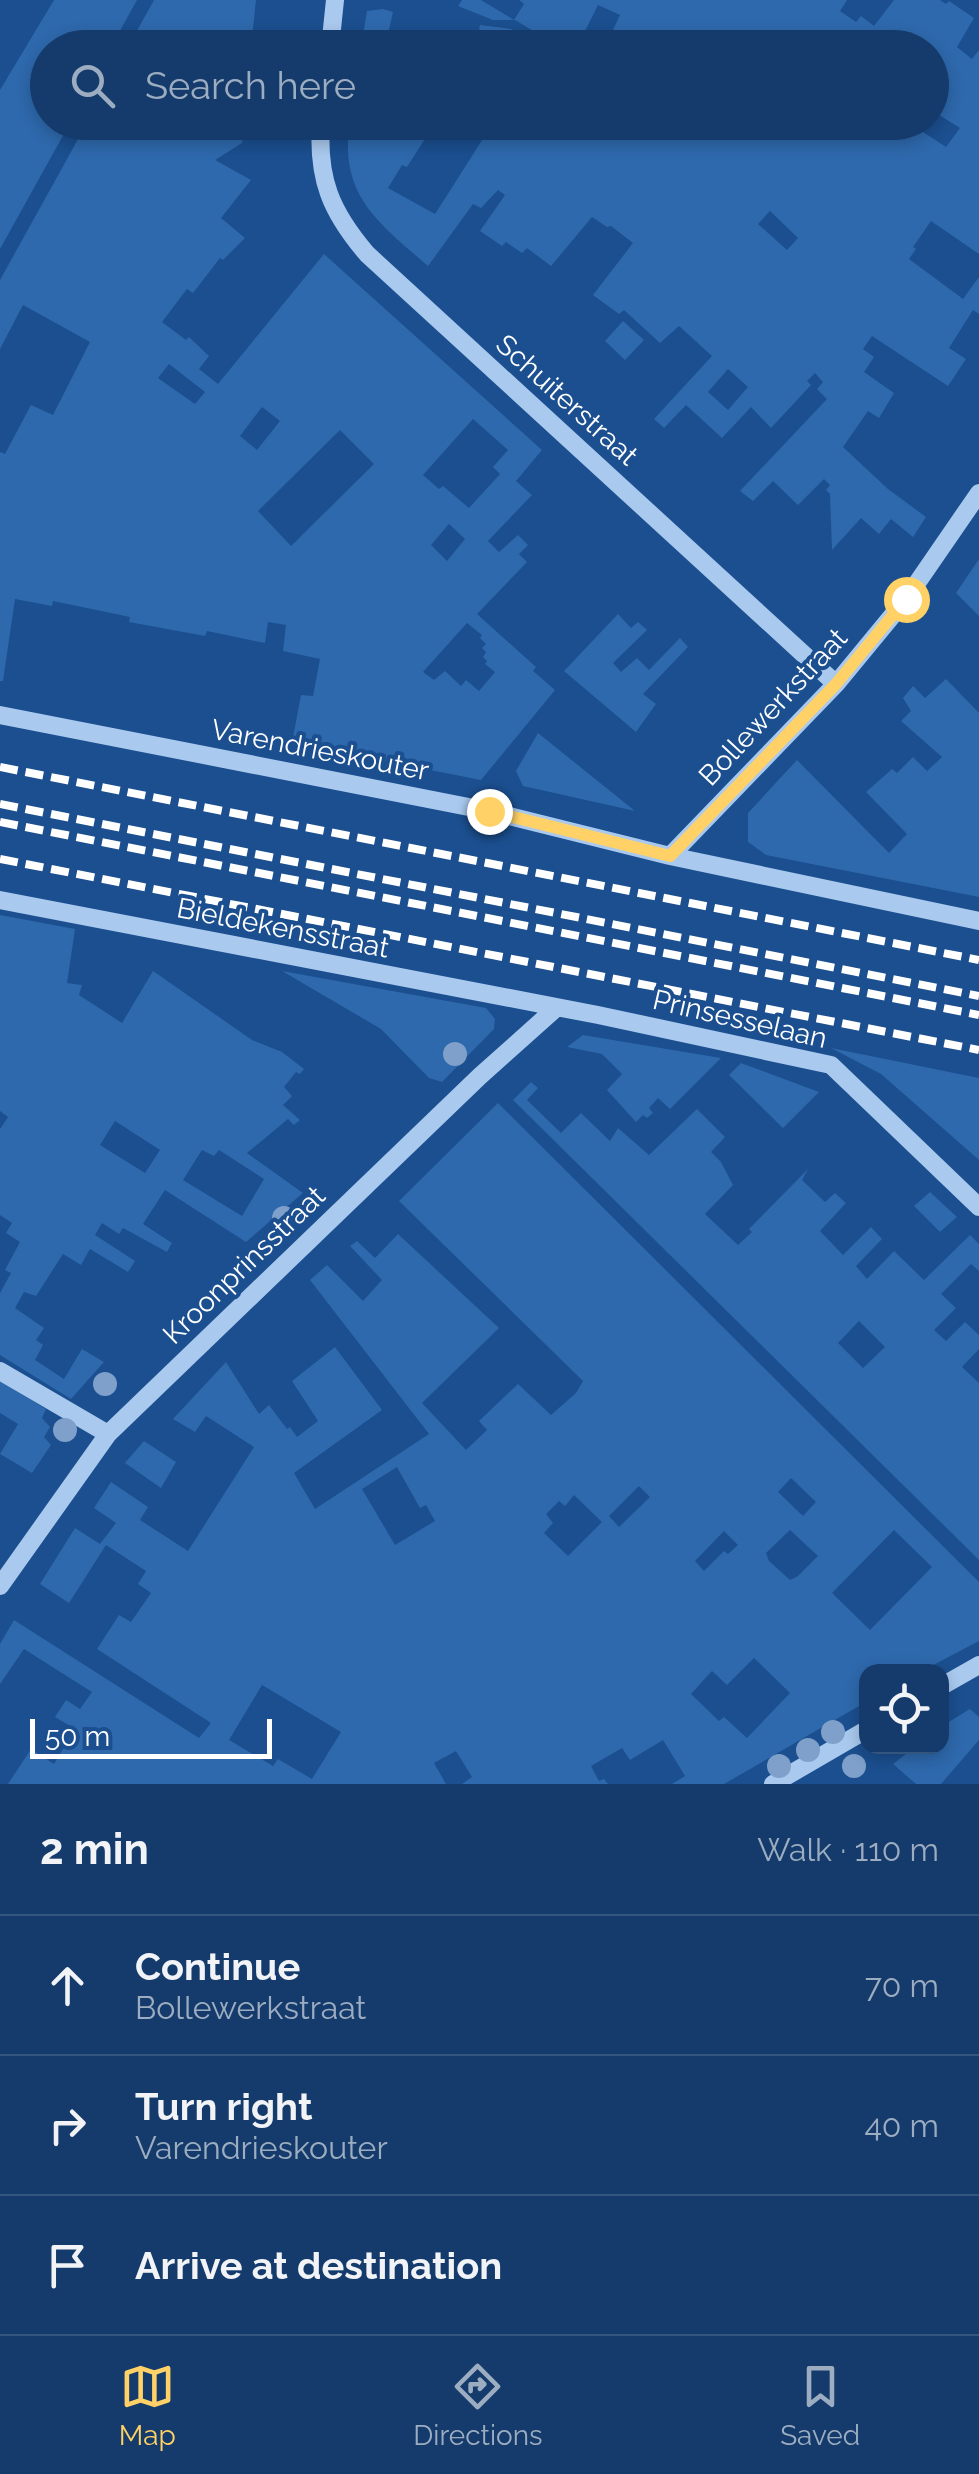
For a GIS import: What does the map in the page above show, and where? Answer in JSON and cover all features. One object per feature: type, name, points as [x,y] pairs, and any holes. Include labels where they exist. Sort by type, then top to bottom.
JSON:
[{"type":"street","points":[[332,30],[336,0]]},
{"type":"street","name":"Schuiterstraat","points":[[321,140],[321,172],[330,199],[345,228],[367,254],[836,684]]},
{"type":"street","name":"Bollewerkstraat","points":[[670,856],[836,684],[906,599],[979,492]]},
{"type":"street","name":"Varendrieskouter","points":[[0,715],[489,811],[670,856],[979,921]]},
{"type":"street","name":"Bieldekensstraat","points":[[0,900],[555,1010]]},
{"type":"street","name":"Prinsesselaan","points":[[555,1010],[831,1065],[979,1207]]},
{"type":"street","name":"Kroonprinsstraat","points":[[0,1586],[108,1434],[480,1076],[555,1010]]},
{"type":"street","points":[[0,1372],[108,1434]]},
{"type":"street","points":[[949,1682],[979,1664]]},
{"type":"street","points":[[773,1784],[859,1734]]},
{"type":"shaded area","points":[[54,0],[137,0],[120,30],[36,30]]},
{"type":"shaded area","points":[[154,0],[256,0],[253,30],[137,30]]},
{"type":"shaded area","points":[[462,0],[481,0],[514,20],[493,20],[458,6]]},
{"type":"shaded area","points":[[519,0],[847,0],[840,11],[856,22],[861,16],[874,26],[894,0],[940,0],[946,4],[949,1],[974,18],[957,47],[972,59],[979,50],[979,254],[931,221],[909,259],[963,299],[979,277],[979,314],[973,310],[949,348],[966,359],[948,386],[872,336],[863,349],[874,357],[864,372],[894,393],[879,418],[868,411],[843,447],[888,489],[926,517],[913,537],[891,519],[879,534],[861,518],[832,550],[830,494],[826,490],[830,485],[824,479],[798,505],[773,481],[753,501],[740,491],[827,399],[817,389],[823,382],[815,373],[807,381],[811,385],[771,428],[751,407],[722,438],[686,405],[664,428],[654,419],[712,356],[679,326],[660,343],[624,310],[619,314],[593,295],[633,243],[611,226],[592,217],[551,266],[527,248],[522,253],[506,242],[502,246],[480,231],[505,195],[498,190],[481,208],[473,204],[428,266],[366,206],[350,170],[348,148],[349,140],[424,140],[388,188],[435,214],[482,140],[935,140],[946,147],[960,128],[949,121],[949,30],[613,30],[620,15],[598,5],[586,30],[531,30],[514,20],[524,4]],"holes":[[[770,211],[798,238],[787,250],[758,224]],[[728,369],[748,387],[728,410],[708,392]]]},
{"type":"shaded area","points":[[367,11],[393,12],[389,30],[364,30]]},
{"type":"shaded area","points":[[480,25],[513,30],[480,30]]},
{"type":"shaded area","points":[[30,40],[30,140],[61,140],[0,249],[0,90]]},
{"type":"shaded area","points":[[78,140],[242,140],[215,160],[251,180],[221,218],[245,238],[223,260],[220,258],[193,293],[187,289],[162,322],[186,340],[189,337],[209,356],[199,369],[218,384],[324,254],[542,450],[516,481],[532,495],[488,541],[499,552],[518,535],[528,545],[519,554],[527,562],[477,614],[536,667],[533,671],[555,690],[481,780],[292,743],[301,695],[313,696],[320,659],[283,651],[286,625],[268,622],[265,643],[207,631],[205,636],[129,622],[130,617],[53,601],[52,606],[15,599],[0,681],[0,452],[5,454],[31,405],[53,415],[90,342],[23,305],[0,349],[0,280]],"holes":[[[169,364],[205,392],[195,404],[158,378]],[[262,407],[280,421],[257,450],[240,436]],[[473,419],[508,450],[493,467],[500,474],[469,508],[423,475]],[[340,430],[374,464],[291,546],[258,511]],[[449,524],[465,539],[447,561],[431,545]],[[467,623],[482,635],[480,638],[486,644],[482,648],[486,652],[485,664],[495,672],[479,691],[466,680],[461,686],[445,671],[434,680],[423,672]]]},
{"type":"shaded area","points":[[623,321],[644,340],[625,360],[605,341]]},
{"type":"shaded area","points":[[979,559],[979,616],[956,593]]},
{"type":"shaded area","points":[[618,614],[631,628],[638,622],[647,630],[613,663],[621,672],[637,658],[649,670],[680,638],[688,647],[643,694],[656,704],[636,732],[564,671]]},
{"type":"shaded area","points":[[946,679],[979,713],[979,897],[766,855],[748,842],[748,813],[797,760],[889,853],[907,834],[866,792],[892,769],[897,773],[913,757],[927,771],[942,757],[901,721],[911,711],[903,698],[913,686],[925,698]]},
{"type":"shaded area","points":[[538,733],[635,811],[523,786],[516,771]]},
{"type":"shaded area","points":[[0,915],[75,929],[67,983],[82,985],[79,995],[122,1023],[153,971],[252,1040],[282,1052],[304,1069],[300,1074],[296,1072],[284,1087],[292,1096],[283,1105],[300,1120],[294,1125],[288,1119],[247,1153],[303,1193],[246,1242],[165,1190],[143,1224],[172,1243],[167,1252],[123,1228],[119,1234],[102,1223],[95,1235],[135,1261],[128,1272],[90,1249],[81,1265],[63,1254],[36,1296],[24,1292],[15,1308],[44,1328],[36,1340],[43,1345],[35,1360],[64,1379],[82,1349],[104,1362],[71,1399],[0,1355],[0,1293],[11,1273],[5,1270],[20,1242],[6,1233],[12,1223],[0,1215],[0,1129],[8,1117],[0,1111]],"holes":[[[115,1121],[160,1150],[145,1173],[100,1145]],[[202,1150],[214,1156],[219,1150],[264,1179],[242,1216],[183,1180]]]},
{"type":"shaded area","points":[[282,971],[486,1008],[495,1019],[494,1029],[442,1082],[429,1078],[381,1029]]},
{"type":"shaded area","points":[[583,1035],[721,1058],[670,1109],[658,1098],[649,1108],[653,1113],[636,1122],[607,1090],[622,1074],[602,1054],[567,1047]]},
{"type":"shaded area","points":[[831,1048],[979,1078],[979,1160],[881,1074]]},
{"type":"shaded area","points":[[741,1063],[819,1092],[783,1128],[729,1075]]},
{"type":"shaded area","points":[[531,1082],[538,1088],[527,1100],[561,1133],[581,1113],[610,1141],[618,1128],[649,1155],[697,1109],[725,1137],[711,1152],[733,1185],[705,1214],[738,1245],[808,1169],[802,1180],[825,1202],[835,1193],[846,1203],[820,1231],[843,1255],[871,1227],[882,1239],[856,1266],[867,1279],[894,1251],[924,1280],[970,1235],[979,1244],[979,1271],[971,1264],[941,1294],[956,1308],[934,1330],[946,1341],[965,1322],[979,1335],[979,1349],[962,1367],[979,1383],[979,1560],[513,1100]],"holes":[[[859,1321],[885,1347],[863,1368],[838,1343]]]},
{"type":"shaded area","points":[[498,1103],[979,1582],[979,1641],[935,1664],[859,1664],[859,1706],[724,1784],[672,1784],[685,1776],[663,1740],[630,1760],[622,1748],[591,1766],[599,1781],[604,1779],[608,1784],[462,1784],[472,1777],[456,1751],[434,1763],[446,1784],[8,1784],[31,1749],[54,1764],[75,1729],[55,1717],[66,1700],[80,1709],[92,1692],[24,1649],[0,1684],[0,1644],[14,1620],[199,1738],[211,1723],[97,1649],[119,1615],[131,1622],[151,1593],[138,1584],[146,1571],[106,1545],[69,1603],[40,1584],[75,1528],[100,1544],[116,1523],[94,1508],[111,1482],[148,1507],[140,1520],[188,1551],[254,1447],[206,1416],[195,1432],[173,1419],[226,1362],[259,1414],[269,1405],[297,1437],[318,1421],[292,1381],[335,1347],[382,1410],[294,1473],[315,1509],[429,1434],[310,1280],[327,1265],[363,1301],[382,1280],[350,1246],[357,1241],[375,1258],[398,1234],[499,1328],[422,1403],[466,1450],[487,1430],[479,1421],[518,1384],[551,1415],[576,1393],[583,1381],[399,1201]],"holes":[[[397,1467],[420,1508],[426,1505],[435,1521],[395,1545],[362,1489]],[[791,1478],[816,1502],[803,1516],[778,1492]],[[639,1486],[650,1497],[619,1527],[609,1516]],[[574,1495],[602,1522],[568,1556],[544,1533],[553,1523],[546,1514],[559,1501],[565,1506]],[[790,1530],[818,1556],[790,1580],[769,1561],[766,1553]],[[894,1530],[932,1567],[870,1630],[832,1593]],[[724,1531],[738,1545],[728,1554],[724,1551],[704,1571],[695,1561]],[[754,1658],[790,1693],[747,1738],[724,1717],[719,1721],[691,1694],[712,1671],[727,1685]],[[262,1685],[341,1732],[312,1779],[278,1759],[273,1766],[229,1740]]]},
{"type":"shaded area","points":[[930,1192],[957,1217],[940,1232],[914,1206]]},
{"type":"shaded area","points":[[0,1381],[46,1409],[42,1418],[50,1427],[44,1437],[51,1445],[32,1473],[0,1454],[18,1424],[0,1413]]},
{"type":"shaded area","points":[[144,1441],[176,1462],[161,1488],[125,1463]]},
{"type":"shaded area","points":[[970,1709],[979,1717],[979,1740],[941,1784],[916,1784],[893,1764],[906,1754],[949,1754],[949,1722]]},
{"type":"railway","points":[[0,767],[979,960]]},
{"type":"railway","points":[[0,804],[979,996]]},
{"type":"railway","points":[[0,822],[979,1015]]},
{"type":"railway","points":[[0,859],[979,1050]]},
{"type":"route","points":[[489,811],[670,856],[836,684],[906,599]]}]
